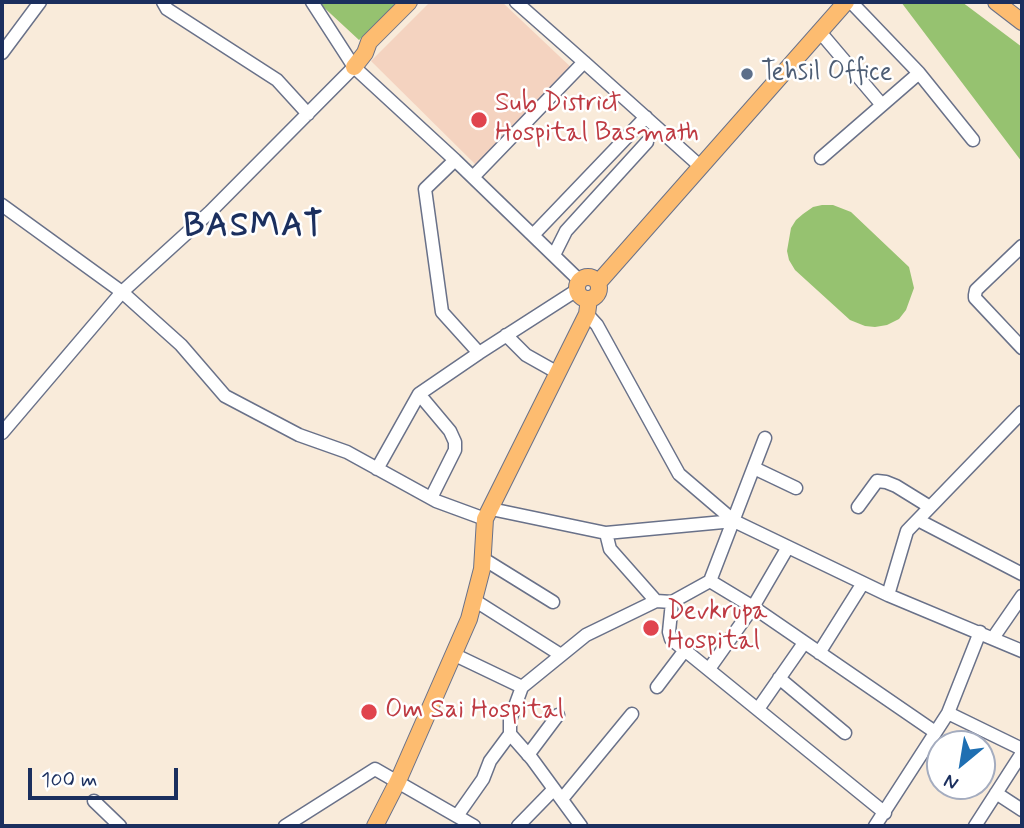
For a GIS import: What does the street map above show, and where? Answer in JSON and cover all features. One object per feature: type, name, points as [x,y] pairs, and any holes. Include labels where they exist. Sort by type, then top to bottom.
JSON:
[{"type":"main road","points":[[354,67],[365,53],[369,42],[409,2]]},
{"type":"main road","points":[[365,53],[424,2]]},
{"type":"main road","points":[[374,826],[398,781],[469,620],[488,514],[558,373],[583,296],[599,292],[598,283],[848,2]]},
{"type":"main road","points":[[996,2],[1022,22]]},
{"type":"street","points":[[2,54],[40,2]]},
{"type":"street","points":[[163,2],[167,9],[277,80],[308,114]]},
{"type":"street","points":[[312,2],[354,67],[554,255],[583,296],[679,474],[734,521],[888,595],[1022,651]]},
{"type":"street","points":[[516,2],[701,167]]},
{"type":"street","points":[[848,2],[919,73],[974,140]]},
{"type":"street","points":[[820,32],[882,105]]},
{"type":"street","points":[[473,177],[584,62]]},
{"type":"street","points":[[2,433],[122,292],[210,212],[354,67]]},
{"type":"street","points":[[821,158],[919,73]]},
{"type":"street","points":[[533,235],[646,117]]},
{"type":"street","points":[[554,255],[566,231],[648,142]]},
{"type":"street","points":[[455,160],[425,189],[442,312],[479,353]]},
{"type":"street","points":[[598,167],[612,180]]},
{"type":"street","points":[[2,205],[122,292],[181,345],[225,396],[299,435],[347,452],[431,498],[488,514],[606,533],[734,521]]},
{"type":"street","points":[[1022,246],[976,290],[975,298],[1022,348]]},
{"type":"street","points":[[377,469],[419,394],[506,335],[583,296]]},
{"type":"street","points":[[506,335],[526,355],[558,373]]},
{"type":"street","points":[[419,394],[450,431],[455,442],[455,450],[431,498]]},
{"type":"street","points":[[888,595],[907,531],[1022,412]]},
{"type":"street","points":[[457,816],[483,779],[490,761],[510,734],[510,720],[522,687],[586,635],[656,601],[672,602],[710,581],[765,438]]},
{"type":"street","points":[[754,468],[796,488]]},
{"type":"street","points":[[858,507],[877,481],[886,481],[930,507]]},
{"type":"street","points":[[918,520],[1022,574]]},
{"type":"street","points":[[606,533],[610,549],[656,601]]},
{"type":"street","points":[[709,669],[753,607],[788,547]]},
{"type":"street","points":[[482,558],[554,602]]},
{"type":"street","points":[[710,581],[753,607],[932,730]]},
{"type":"street","points":[[819,653],[863,583]]},
{"type":"street","points":[[993,638],[1022,596]]},
{"type":"street","points":[[474,600],[561,655]]},
{"type":"street","points":[[672,602],[669,636],[885,813]]},
{"type":"street","points":[[936,730],[948,713],[980,632]]},
{"type":"street","points":[[758,709],[804,643]]},
{"type":"street","points":[[657,687],[685,650]]},
{"type":"street","points":[[453,654],[522,687]]},
{"type":"street","points":[[779,678],[845,733]]},
{"type":"street","points":[[518,826],[558,794],[632,713]]},
{"type":"street","points":[[948,713],[1022,751],[996,793],[1022,810]]},
{"type":"street","points":[[528,755],[558,715]]},
{"type":"street","points":[[510,734],[581,826]]},
{"type":"street","points":[[875,826],[926,747]]},
{"type":"street","points":[[285,826],[375,769],[474,826]]},
{"type":"street","points":[[975,826],[992,800]]},
{"type":"street","points":[[94,801],[120,826]]},
{"type":"shaded area","name":"Sub District Hospital Basmath","points":[[430,2],[502,2],[575,71],[480,169],[371,61]]},
{"type":"green space","points":[[318,2],[399,2],[359,40]]},
{"type":"green space","points":[[901,2],[962,2],[1022,47],[1022,162]]},
{"type":"green space","points":[[822,205],[833,205],[851,212],[909,267],[914,288],[906,310],[899,319],[875,327],[850,320],[795,270],[787,251],[791,228],[803,214]]},
{"type":"place","name":"Tehsil Office","points":[[747,74]]},
{"type":"place","name":"Sub District Hospital Basmath","points":[[479,120]]},
{"type":"place","name":"Devkrupa Hospital","points":[[651,628]]},
{"type":"place","name":"Om Sai Hospital","points":[[369,712]]},
{"type":"district","name":"BASMAT","points":[[254,228]]}]
